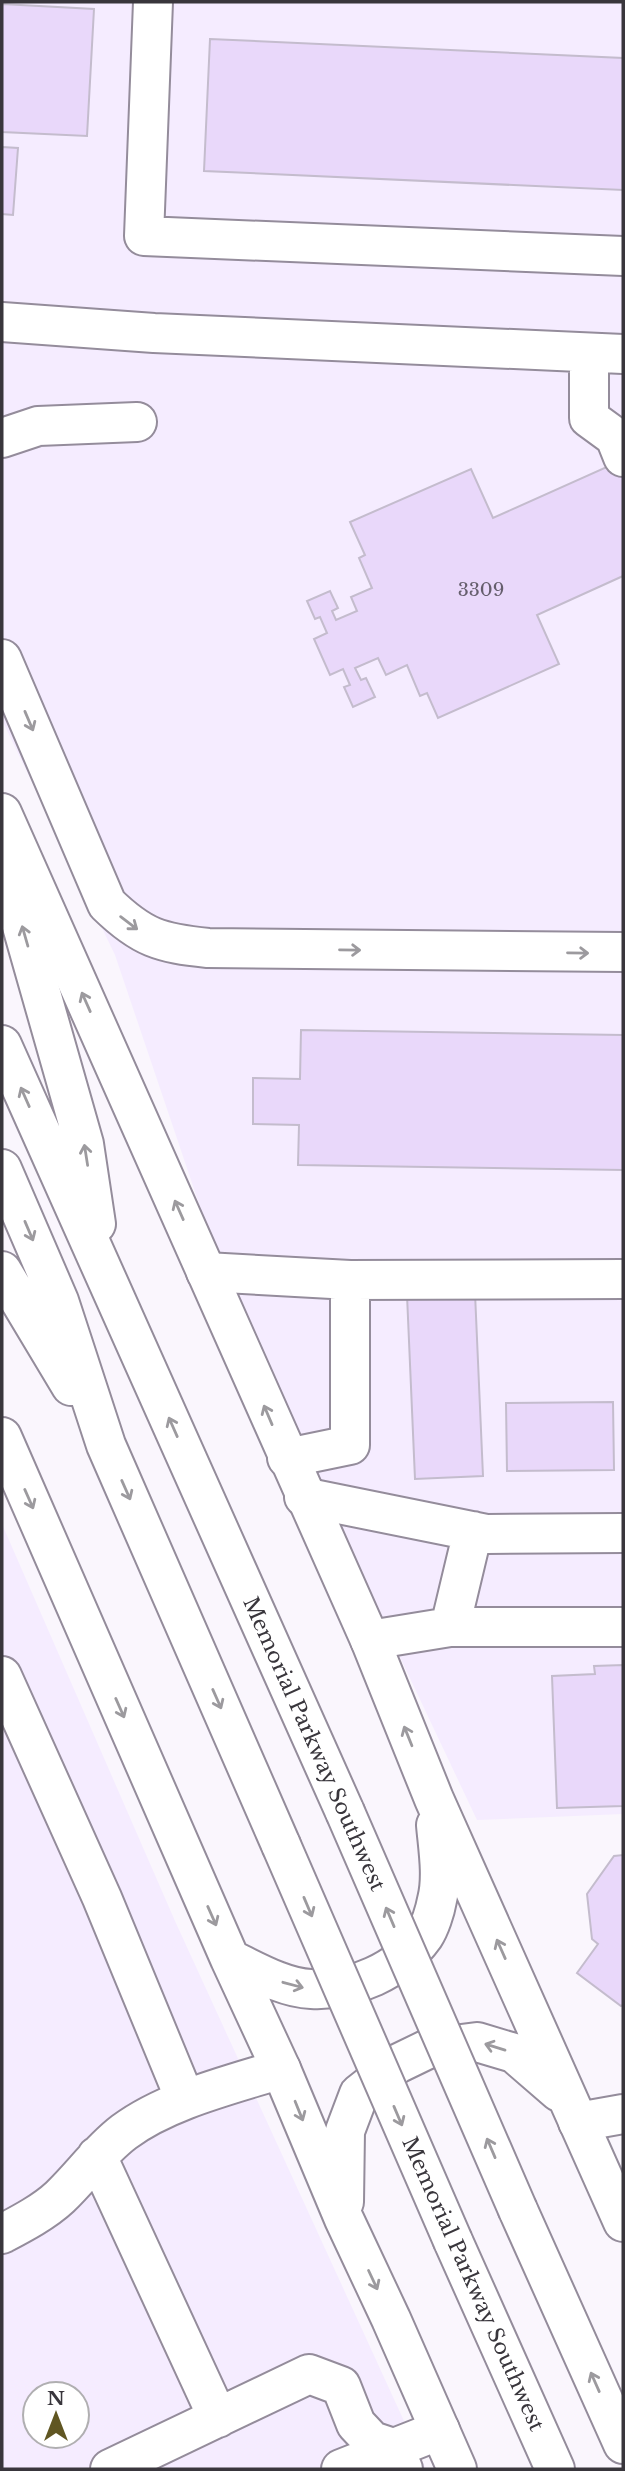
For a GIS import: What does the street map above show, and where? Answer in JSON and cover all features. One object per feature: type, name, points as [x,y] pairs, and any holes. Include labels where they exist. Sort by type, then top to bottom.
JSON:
[{"type":"main road","points":[[153,2],[144,236],[623,256]]},
{"type":"main road","points":[[2,322],[154,333],[606,354],[589,418],[614,437],[623,457]]},
{"type":"main road","points":[[2,438],[38,426],[137,422]]},
{"type":"main road","points":[[2,659],[107,904],[130,926],[170,944],[208,948],[623,952]]},
{"type":"main road","points":[[2,813],[304,1497],[370,1640],[434,1799],[623,2222]]},
{"type":"main road","points":[[2,856],[84,1144],[103,1271]]},
{"type":"main road","name":"Memorial Parkway Southwest","points":[[2,1045],[345,1812],[623,2444]]},
{"type":"main road","name":"Memorial Parkway Southwest","points":[[2,1169],[59,1301],[106,1446],[555,2469]]},
{"type":"main road","points":[[2,1271],[106,1446]]},
{"type":"main road","points":[[206,1272],[351,1280],[623,1279]]},
{"type":"main road","points":[[287,1458],[350,1446],[351,1280]]},
{"type":"main road","points":[[2,1437],[230,1959],[281,2068],[344,2218],[457,2469]]},
{"type":"main road","points":[[304,1497],[487,1534],[623,1533]]},
{"type":"main road","points":[[450,1627],[473,1531]]},
{"type":"main road","points":[[370,1640],[450,1627],[623,1627]]},
{"type":"main road","points":[[2,1675],[102,1898],[185,2099]]},
{"type":"main road","points":[[230,1959],[278,1981],[310,1990],[358,1985],[397,1963],[425,1935],[438,1899],[439,1858],[434,1799]]},
{"type":"main road","points":[[344,2218],[345,2131],[359,2094],[397,2064],[430,2048],[477,2042],[514,2053],[574,2111],[623,2115]]},
{"type":"main road","points":[[2,2234],[59,2198],[96,2156],[126,2131],[185,2099],[281,2068]]},
{"type":"main road","points":[[96,2156],[218,2418]]},
{"type":"main road","points":[[110,2469],[309,2374],[341,2386],[356,2424],[372,2441],[398,2458]]},
{"type":"main road","points":[[341,2469],[398,2458],[440,2430]]},
{"type":"shaded area","points":[[2,2],[623,2],[623,1814],[477,1820],[217,1257],[115,955],[2,720]]},
{"type":"shaded area","points":[[2,1524],[175,1921],[426,2469],[2,2469]]},
{"type":"building","points":[[2,4],[94,9],[87,136],[2,132]]},
{"type":"building","points":[[210,39],[623,58],[623,190],[204,171]]},
{"type":"building","points":[[2,147],[18,148],[13,215],[2,214]]},
{"type":"building","points":[[620,461],[623,468],[623,576],[537,615],[559,664],[438,718],[427,693],[420,696],[407,665],[386,675],[378,658],[355,668],[361,680],[366,678],[375,697],[353,707],[344,687],[350,685],[343,669],[330,675],[314,639],[327,633],[320,617],[315,619],[307,601],[330,591],[338,608],[332,611],[336,620],[357,611],[351,597],[372,588],[359,558],[365,555],[350,522],[471,469],[493,518]]},
{"type":"building","points":[[301,1030],[623,1035],[623,1170],[298,1165],[299,1125],[253,1124],[253,1078],[300,1079]]},
{"type":"building","points":[[475,1293],[483,1476],[415,1479],[407,1295]]},
{"type":"building","points":[[613,1402],[614,1470],[507,1471],[506,1403]]},
{"type":"building","points":[[623,1665],[623,1806],[557,1808],[552,1676],[595,1674],[594,1666]]},
{"type":"building","points":[[623,1855],[621,2006],[577,1973],[598,1944],[592,1939],[587,1894],[614,1856]]}]
